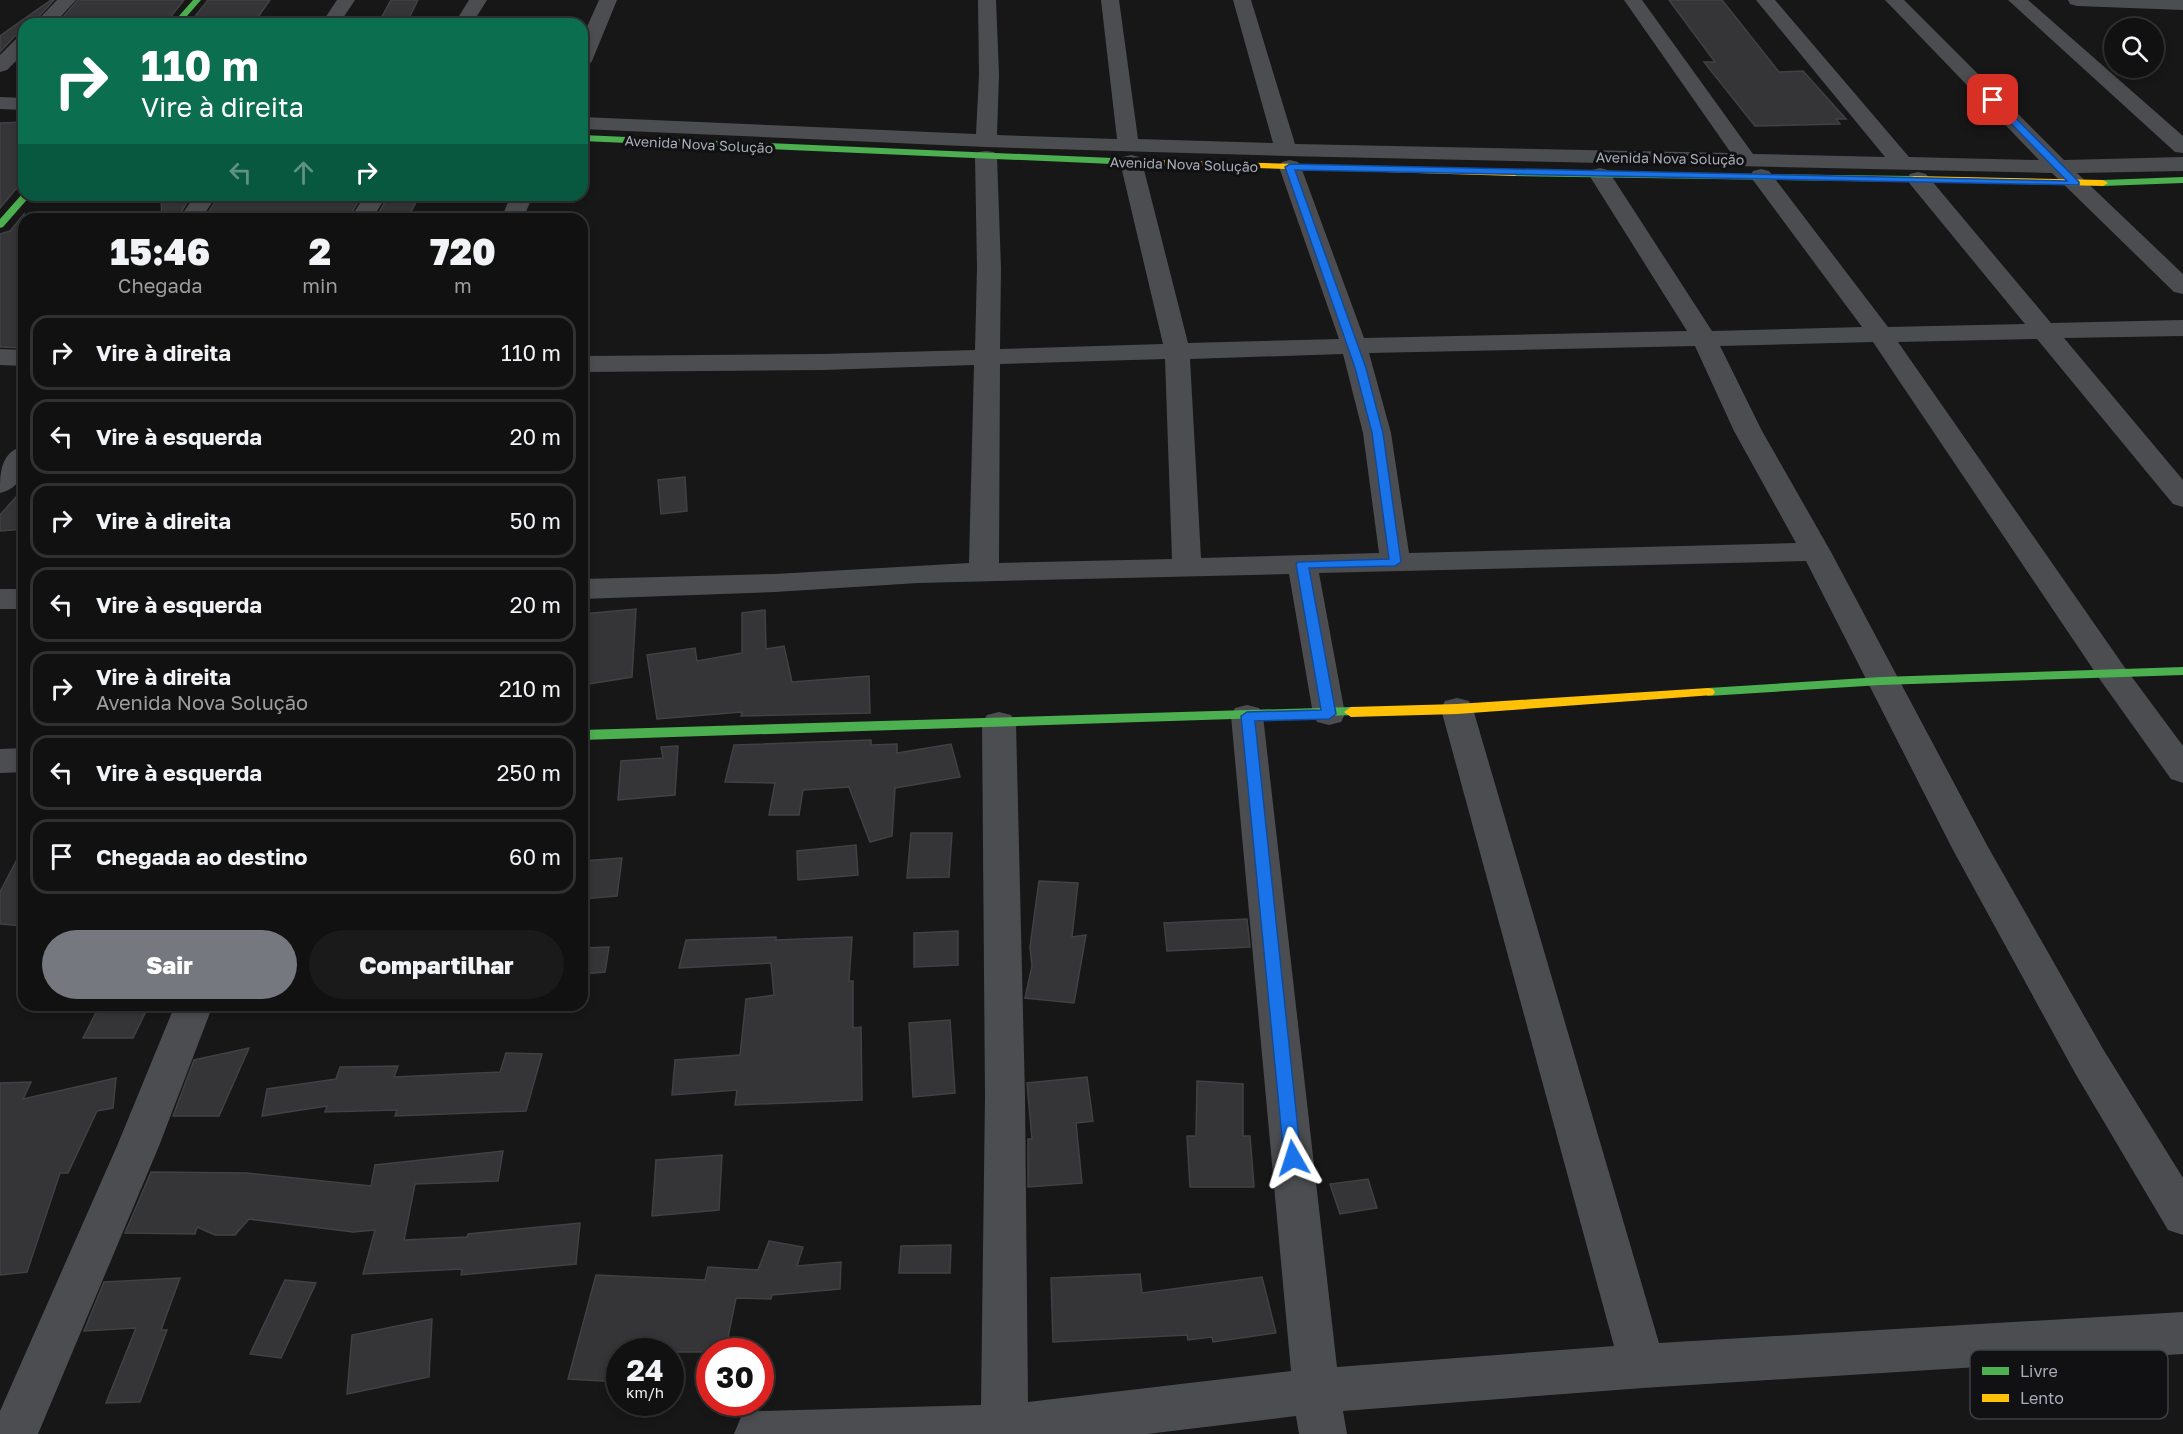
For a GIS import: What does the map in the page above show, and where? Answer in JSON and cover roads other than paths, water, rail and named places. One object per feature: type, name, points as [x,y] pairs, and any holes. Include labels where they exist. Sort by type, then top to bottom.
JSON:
[{"type":"street","points":[[49,18],[67,0]]},
{"type":"street","points":[[181,18],[197,0]]},
{"type":"street","points":[[334,18],[346,0]]},
{"type":"street","points":[[467,18],[478,0]]},
{"type":"street","points":[[588,47],[608,0]]},
{"type":"street","points":[[984,572],[988,357],[987,0]]},
{"type":"street","points":[[1110,0],[1130,154],[1177,351],[1187,567]]},
{"type":"street","points":[[1242,0],[1288,158],[1354,346],[1377,433],[1395,562]]},
{"type":"street","points":[[1633,0],[1753,167],[1880,334],[2112,673],[2183,771]]},
{"type":"street","points":[[1765,0],[2183,498]]},
{"type":"street","points":[[1894,0],[2075,183],[2183,287]]},
{"type":"street","points":[[2017,0],[2183,147]]},
{"type":"street","points":[[2077,0],[2150,1],[2179,12]]},
{"type":"street","points":[[0,66],[18,48]]},
{"type":"street","points":[[0,103],[18,104]]},
{"type":"street","name":"Avenida Nova Solução","points":[[588,123],[986,149]]},
{"type":"street","name":"Avenida Nova Solução","points":[[588,138],[1288,158],[1910,171],[2075,183],[2183,180]]},
{"type":"street","name":"Avenida Nova Solução","points":[[1288,158],[1600,175],[1753,167]]},
{"type":"street","name":"Avenida Nova Solução","points":[[1910,171],[2183,164]]},
{"type":"street","points":[[1600,175],[1702,337],[1748,431],[1816,552],[1881,681],[1971,850],[2083,1051],[2183,1216]]},
{"type":"street","points":[[0,225],[21,201]]},
{"type":"street","points":[[588,364],[988,357],[1702,337],[2183,328]]},
{"type":"street","points":[[0,357],[18,358]]},
{"type":"street","points":[[0,485],[18,462]]},
{"type":"street","points":[[588,589],[775,583],[984,572],[1816,552]]},
{"type":"street","points":[[1302,564],[1329,714]]},
{"type":"street","points":[[0,599],[18,598]]},
{"type":"street","points":[[588,735],[1457,709],[1881,681],[2183,671]]},
{"type":"street","points":[[1457,709],[1643,1366]]},
{"type":"street","points":[[1247,716],[1320,1413]]},
{"type":"street","points":[[999,723],[1005,1096],[1004,1431]]},
{"type":"street","points":[[0,760],[18,760]]},
{"type":"street","points":[[14,1434],[138,1146],[192,1011]]},
{"type":"street","points":[[758,1434],[1004,1431],[1320,1413],[1643,1366],[2183,1333]]}]
